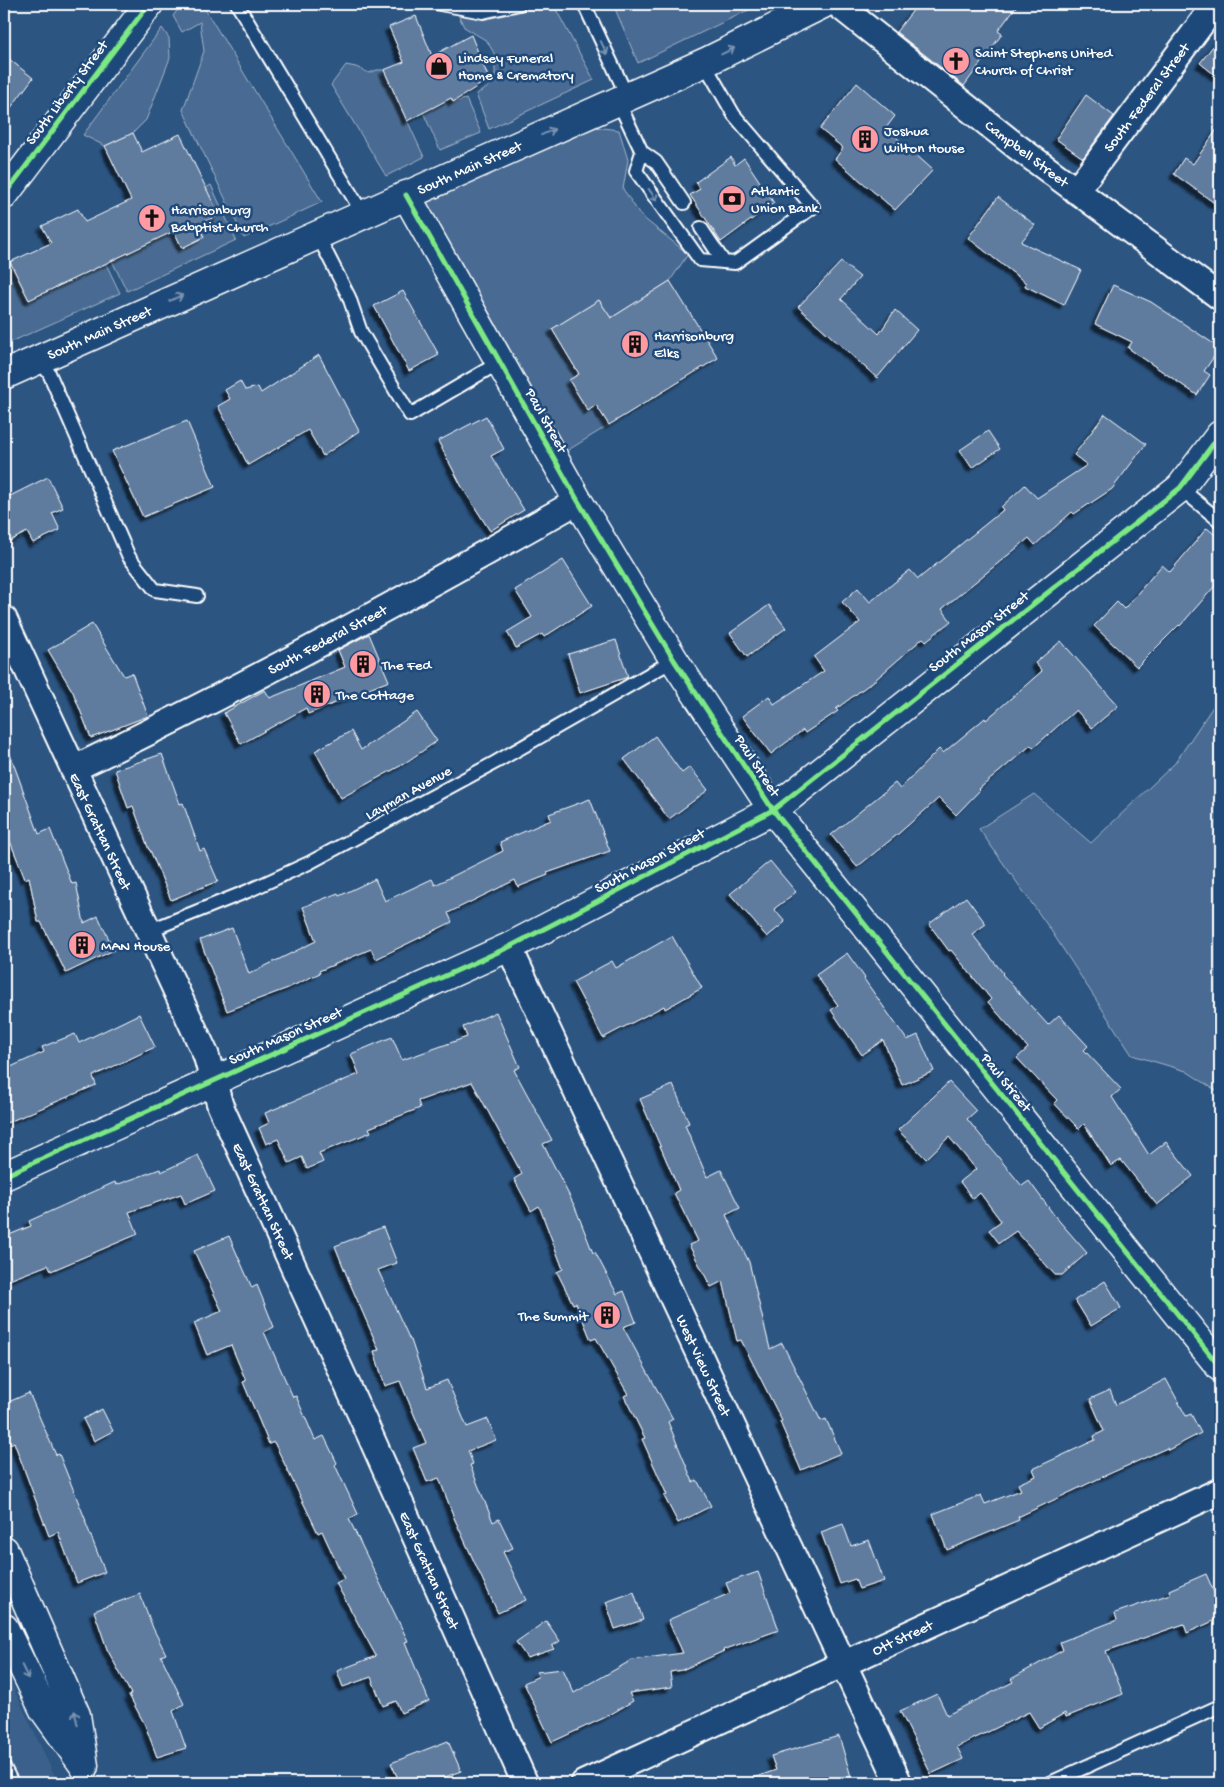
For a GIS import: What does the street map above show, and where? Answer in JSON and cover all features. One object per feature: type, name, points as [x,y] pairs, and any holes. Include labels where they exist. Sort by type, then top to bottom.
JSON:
[{"type":"main road","name":"South Liberty Street","points":[[4,195],[149,4]]},
{"type":"main road","name":"South Main Street","points":[[4,375],[704,63],[813,6]]},
{"type":"main road","name":"Paul Street","points":[[406,195],[578,500],[674,660],[772,810],[1220,1367]]},
{"type":"main road","name":"South Mason Street","points":[[4,1176],[509,947],[772,810],[1180,488],[1220,434]]},
{"type":"main road","points":[[4,1550],[76,1714],[89,1775]]},
{"type":"main road","points":[[4,1628],[44,1710],[89,1775]]},
{"type":"street","name":"Campbell Street","points":[[837,4],[1016,146],[1220,297]]},
{"type":"street","name":"South Federal Street","points":[[1076,190],[1216,4]]},
{"type":"street","name":"South Federal Street","points":[[73,769],[161,727],[359,623],[578,500]]},
{"type":"street","name":"East Grattan Street","points":[[4,619],[206,1054],[220,1105],[526,1783]]},
{"type":"street","name":"West View Street","points":[[509,947],[899,1783]]},
{"type":"street","name":"Ott Street","points":[[584,1783],[1220,1491]]},
{"type":"lane","points":[[237,4],[363,214]]},
{"type":"lane","points":[[440,4],[483,12],[519,4]]},
{"type":"lane","points":[[584,4],[623,98],[642,152],[656,162],[684,203]]},
{"type":"lane","points":[[642,152],[636,171],[700,260],[735,263],[813,207],[734,115],[704,63]]},
{"type":"lane","points":[[701,228],[724,262]]},
{"type":"lane","points":[[317,234],[349,297],[361,332],[410,415],[500,362]]},
{"type":"lane","points":[[39,360],[49,373],[129,557],[155,590],[197,596]]},
{"type":"lane","points":[[1180,488],[1220,521]]},
{"type":"lane","name":"Layman Avenue","points":[[148,931],[248,891],[309,863],[496,762],[674,660]]},
{"type":"lane","points":[[1050,1783],[1220,1706]]},
{"type":"lane","points":[[4,1767],[12,1783]]},
{"type":"shaded area","points":[[182,4],[202,4],[322,202],[244,238],[183,110],[204,51],[200,22],[182,32],[173,16]]},
{"type":"shaded area","points":[[460,4],[553,4],[594,80],[489,129],[476,94],[487,88],[494,79],[495,55],[487,41],[464,27],[456,10]]},
{"type":"shaded area","points":[[613,4],[761,4],[638,63]]},
{"type":"shaded area","points":[[162,28],[169,38],[170,58],[146,120],[133,133],[105,146],[83,135]]},
{"type":"shaded area","points":[[346,65],[369,73],[384,70],[424,157],[386,176],[331,85]]},
{"type":"shaded area","points":[[447,91],[454,102],[466,99],[481,133],[440,150],[423,112]]},
{"type":"shaded area","points":[[594,127],[619,130],[628,160],[623,189],[641,216],[688,254],[670,281],[611,318],[599,300],[552,329],[579,374],[569,381],[588,410],[596,405],[609,425],[565,452],[424,204]]},
{"type":"shaded area","points":[[211,185],[236,240],[127,291],[112,261],[174,231],[182,248],[204,237],[198,225],[206,188]]},
{"type":"shaded area","points":[[4,239],[10,262],[29,300],[106,264],[120,293],[4,345]]},
{"type":"shaded area","points":[[1220,696],[1220,1093],[1186,1071],[1132,1055],[1050,929],[979,829],[1034,794],[1091,843],[1175,763]]},
{"type":"shaded area","points":[[4,1668],[58,1783],[4,1783]]},
{"type":"building","name":"Saint Stephens United Church of Christ","points":[[918,4],[1018,4],[998,31],[1002,34],[964,86],[896,32]]},
{"type":"building","name":"Lindsey Funeral Home & Crematory","points":[[416,16],[432,56],[471,35],[489,79],[453,102],[451,98],[407,121],[384,70],[404,62],[389,27]]},
{"type":"building","points":[[1220,37],[1220,79],[1200,63]]},
{"type":"building","points":[[4,55],[33,78],[4,117]]},
{"type":"building","name":"Joshua Wilton House","points":[[857,83],[895,116],[886,128],[933,170],[895,210],[835,159],[843,148],[820,129]]},
{"type":"building","points":[[1086,95],[1114,116],[1083,158],[1056,139]]},
{"type":"building","points":[[1220,125],[1220,207],[1174,174],[1184,158],[1193,164]]},
{"type":"building","name":"Harrisonburg Babptist Church","points":[[133,133],[142,152],[180,134],[219,215],[198,225],[204,237],[182,248],[174,231],[29,300],[10,262],[51,243],[42,226],[78,209],[85,222],[131,200],[105,146]]},
{"type":"building","name":"Atlantic Union Bank","points":[[731,157],[735,165],[744,158],[774,203],[721,242],[690,195],[700,189],[696,182]]},
{"type":"building","points":[[998,197],[1035,225],[1021,242],[1081,270],[1064,305],[1025,286],[1026,283],[968,238]]},
{"type":"building","points":[[841,262],[860,277],[841,299],[879,334],[895,310],[917,330],[877,378],[798,307]]},
{"type":"building","name":"Harrisonburg Elks","points":[[670,281],[718,358],[609,425],[596,405],[588,411],[569,380],[579,374],[552,329],[599,300],[611,318]]},
{"type":"building","points":[[1113,285],[1151,302],[1220,348],[1204,371],[1210,375],[1197,395],[1128,348],[1132,342],[1095,324]]},
{"type":"building","points":[[403,291],[439,355],[409,371],[374,306]]},
{"type":"building","points":[[319,355],[359,431],[323,456],[308,430],[248,465],[218,406],[230,399],[225,390],[240,381],[245,390],[258,387],[261,393]]},
{"type":"building","points":[[1105,414],[1146,444],[1112,489],[1074,514],[1072,512],[1035,545],[1029,538],[942,609],[951,621],[926,641],[923,638],[875,680],[836,709],[838,711],[805,733],[803,730],[771,754],[742,716],[769,696],[774,704],[824,671],[814,657],[860,622],[842,602],[858,588],[870,602],[910,570],[918,579],[1003,510],[1001,507],[1025,485],[1037,498],[1087,465],[1074,455]]},
{"type":"building","points":[[486,416],[504,449],[491,456],[524,510],[490,531],[462,487],[438,441]]},
{"type":"building","points":[[187,421],[215,487],[143,517],[112,451]]},
{"type":"building","points":[[988,431],[1000,449],[972,468],[960,450]]},
{"type":"building","points":[[48,477],[63,508],[52,513],[60,530],[33,543],[27,532],[4,544],[4,499]]},
{"type":"building","points":[[1207,528],[1220,539],[1220,580],[1180,626],[1137,667],[1094,626],[1117,602],[1124,609],[1162,565],[1170,572]]},
{"type":"building","points":[[563,560],[592,606],[544,637],[542,634],[516,648],[507,632],[532,617],[515,590]]},
{"type":"building","points":[[769,605],[786,628],[747,657],[730,633]]},
{"type":"building","points":[[92,624],[124,676],[132,673],[148,716],[91,738],[73,692],[48,650]]},
{"type":"building","points":[[369,634],[389,681],[308,714],[306,708],[241,744],[224,713],[265,690],[270,698],[345,667],[338,650]]},
{"type":"building","points":[[616,640],[628,677],[580,693],[568,654]]},
{"type":"building","points":[[1061,641],[1118,706],[1092,728],[1076,710],[1033,748],[1031,745],[979,789],[956,815],[939,798],[857,867],[831,835],[895,783],[900,789],[939,749],[943,753],[985,718],[986,720],[1042,671],[1035,663]]},
{"type":"building","points":[[417,712],[437,741],[402,765],[341,798],[315,751],[351,731],[361,750]]},
{"type":"building","points":[[655,736],[682,773],[690,767],[708,790],[669,819],[624,759]]},
{"type":"building","points":[[4,743],[6,743],[39,834],[50,829],[72,884],[76,883],[84,923],[98,916],[114,950],[66,973],[41,922],[38,922],[29,877],[25,879],[4,826]]},
{"type":"building","points":[[162,754],[180,804],[183,803],[200,851],[204,849],[218,881],[171,900],[149,850],[133,806],[128,808],[115,770]]},
{"type":"building","points":[[590,799],[610,851],[547,873],[548,875],[518,887],[515,880],[448,913],[452,922],[376,959],[371,949],[319,971],[320,973],[288,988],[227,1011],[200,940],[232,928],[249,974],[316,941],[303,907],[338,893],[339,896],[375,879],[385,901],[432,879],[435,885],[503,851],[500,842],[551,820],[549,814]]},
{"type":"building","points":[[770,861],[796,892],[774,909],[785,922],[767,937],[730,894]]},
{"type":"building","points":[[966,897],[986,924],[972,934],[1002,974],[1048,1025],[1059,1015],[1088,1046],[1084,1050],[1121,1089],[1112,1097],[1149,1155],[1166,1142],[1193,1176],[1157,1205],[1121,1160],[1111,1166],[1084,1124],[1079,1129],[1054,1103],[1057,1100],[1017,1058],[1028,1048],[988,1002],[991,999],[951,950],[949,951],[929,924]]},
{"type":"building","points":[[672,936],[702,988],[665,1009],[664,1006],[603,1038],[573,982],[612,961],[616,968]]},
{"type":"building","points":[[847,953],[907,1040],[918,1035],[934,1071],[902,1085],[883,1040],[862,1055],[831,1010],[838,1005],[816,975]]},
{"type":"building","points":[[496,1012],[520,1067],[514,1070],[552,1140],[543,1144],[575,1207],[593,1253],[595,1252],[617,1294],[624,1291],[636,1322],[623,1327],[673,1419],[668,1422],[693,1482],[697,1480],[711,1506],[678,1523],[664,1496],[667,1495],[642,1439],[645,1438],[624,1396],[628,1394],[596,1338],[591,1340],[576,1303],[573,1304],[557,1272],[563,1269],[539,1206],[531,1211],[514,1179],[522,1174],[472,1082],[418,1101],[420,1108],[369,1128],[371,1132],[319,1153],[323,1162],[307,1169],[302,1157],[289,1163],[278,1139],[266,1144],[259,1128],[269,1123],[265,1113],[359,1074],[351,1054],[392,1037],[402,1060],[467,1037],[463,1027]]},
{"type":"building","points":[[139,1014],[155,1047],[93,1076],[96,1085],[4,1124],[4,1070],[44,1052],[42,1047],[75,1034],[79,1043]]},
{"type":"building","points":[[949,1082],[976,1111],[967,1119],[1022,1186],[1029,1181],[1054,1215],[1087,1253],[1062,1275],[1055,1275],[1016,1231],[999,1243],[989,1230],[1001,1221],[980,1193],[973,1199],[960,1182],[976,1169],[949,1137],[926,1159],[898,1130]]},
{"type":"building","points":[[673,1085],[689,1123],[685,1125],[707,1177],[721,1170],[740,1208],[726,1215],[749,1262],[770,1349],[782,1343],[821,1421],[826,1419],[841,1453],[801,1470],[780,1422],[782,1421],[741,1340],[737,1341],[723,1281],[711,1287],[689,1245],[698,1241],[674,1193],[679,1190],[640,1099]]},
{"type":"building","points":[[198,1155],[215,1191],[185,1204],[181,1194],[129,1212],[138,1234],[51,1271],[48,1265],[4,1282],[4,1237],[31,1226],[29,1221],[115,1182],[116,1185],[160,1169],[161,1172]]},
{"type":"building","points":[[383,1227],[397,1263],[378,1270],[411,1340],[427,1388],[447,1380],[467,1427],[488,1419],[496,1440],[468,1451],[473,1464],[470,1465],[493,1522],[499,1519],[513,1548],[503,1552],[526,1600],[498,1613],[455,1520],[439,1478],[427,1482],[413,1448],[426,1443],[400,1381],[385,1386],[374,1351],[379,1350],[335,1246]]},
{"type":"building","points":[[229,1236],[252,1288],[257,1285],[274,1327],[264,1332],[293,1397],[296,1396],[315,1440],[324,1436],[337,1463],[335,1465],[358,1514],[349,1519],[408,1641],[405,1642],[429,1701],[401,1713],[396,1701],[383,1706],[371,1677],[343,1687],[337,1671],[376,1656],[336,1583],[344,1579],[322,1531],[318,1533],[274,1442],[269,1444],[243,1382],[246,1381],[231,1345],[207,1355],[194,1323],[222,1311],[194,1251]]},
{"type":"building","points":[[1105,1281],[1121,1308],[1091,1326],[1075,1300]]},
{"type":"building","points":[[1166,1379],[1186,1416],[1191,1414],[1201,1433],[1168,1450],[1167,1448],[1018,1517],[1019,1520],[947,1550],[933,1514],[981,1495],[985,1504],[1021,1490],[1018,1484],[1036,1476],[1033,1469],[1095,1440],[1094,1436],[1104,1431],[1090,1399],[1110,1390],[1116,1405]]},
{"type":"building","points":[[29,1393],[56,1455],[59,1454],[105,1572],[77,1583],[58,1532],[49,1536],[14,1442],[4,1447],[4,1404]]},
{"type":"building","points":[[102,1409],[113,1431],[94,1441],[83,1419]]},
{"type":"building","points":[[843,1524],[851,1546],[869,1540],[884,1581],[859,1589],[855,1579],[840,1584],[821,1532]]},
{"type":"building","points":[[758,1572],[779,1630],[723,1650],[682,1670],[670,1672],[672,1687],[629,1693],[633,1701],[606,1717],[552,1742],[524,1683],[539,1676],[536,1672],[563,1669],[574,1693],[632,1660],[683,1653],[668,1620],[730,1593],[726,1583]]},
{"type":"building","points":[[1206,1574],[1220,1606],[1220,1618],[1187,1633],[1184,1624],[1106,1651],[1123,1694],[1066,1717],[1065,1713],[1039,1728],[1029,1712],[957,1747],[963,1759],[931,1774],[900,1711],[937,1694],[947,1715],[1013,1682],[1011,1679],[1063,1650],[1060,1642],[1117,1620],[1115,1613],[1170,1594],[1169,1590]]},
{"type":"building","points":[[634,1592],[643,1620],[615,1629],[606,1602]]},
{"type":"building","points":[[140,1594],[153,1628],[166,1654],[161,1656],[184,1704],[173,1711],[186,1748],[157,1757],[145,1725],[129,1695],[131,1694],[107,1649],[94,1611]]},
{"type":"building","points":[[546,1621],[560,1641],[552,1646],[554,1649],[527,1658],[516,1642]]},
{"type":"building","points":[[839,1736],[852,1780],[841,1783],[745,1783],[745,1781],[776,1770],[771,1756]]},
{"type":"building","points":[[448,1741],[461,1771],[430,1783],[400,1783],[391,1763]]},
{"type":"cycle path","points":[[4,195],[149,4]]},
{"type":"cycle path","points":[[406,195],[578,501],[674,660],[773,810],[1220,1367]]},
{"type":"cycle path","points":[[4,1176],[509,947],[773,810],[1180,488],[1220,435]]},
{"type":"place","name":"Saint Stephens United Church of Christ","points":[[956,61]]},
{"type":"place","name":"Lindsey Funeral Home & Crematory","points":[[439,66]]},
{"type":"place","name":"Joshua Wilton House","points":[[865,139]]},
{"type":"place","name":"Atlantic Union Bank","points":[[732,199]]},
{"type":"place","name":"Harrisonburg Babptist Church","points":[[152,218]]},
{"type":"place","name":"Harrisonburg Elks","points":[[635,344]]},
{"type":"place","name":"The Fed","points":[[363,664]]},
{"type":"place","name":"The Cottage","points":[[317,694]]},
{"type":"place","name":"MAN House","points":[[82,945]]},
{"type":"place","name":"The Summit","points":[[607,1315]]}]
